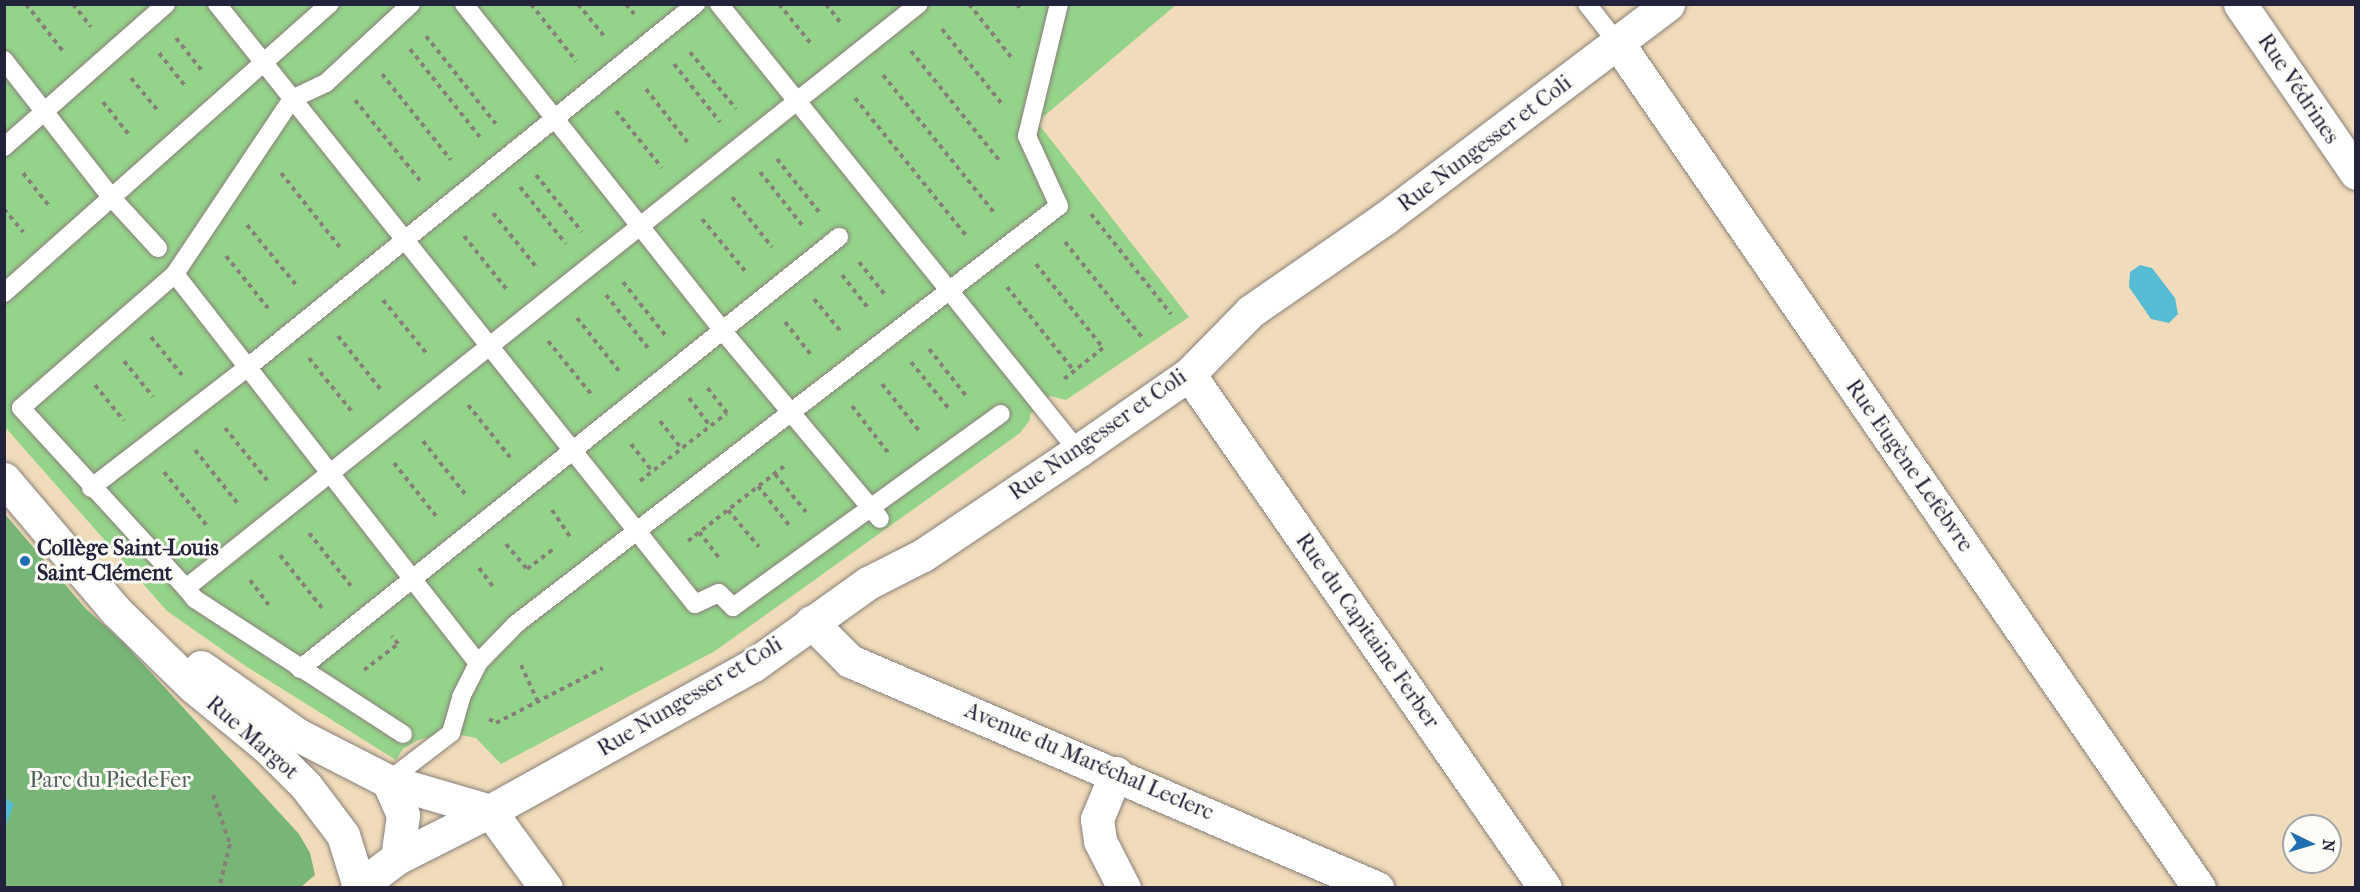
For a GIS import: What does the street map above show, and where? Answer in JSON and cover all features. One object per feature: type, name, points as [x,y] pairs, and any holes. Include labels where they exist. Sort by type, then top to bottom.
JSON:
[{"type":"street","name":"Rue Nungesser et Coli","points":[[358,887],[397,858],[490,811],[752,666],[868,583],[923,555],[1078,451],[1189,374],[1251,310],[1384,219],[1619,45],[1668,4]]},
{"type":"street","name":"Rue Védrines","points":[[2240,4],[2355,173]]},
{"type":"street","name":"Rue Eugène Lefebvre","points":[[1619,45],[2199,888]]},
{"type":"street","name":"Rue du Capitaine Ferber","points":[[1189,374],[1545,888]]},
{"type":"street","name":"Rue Margot","points":[[4,479],[115,610],[194,687],[267,747],[306,786],[343,835],[358,887]]},
{"type":"street","name":"Rue Margot","points":[[115,610],[298,735],[388,781],[490,811]]},
{"type":"street","name":"Avenue du Maréchal Leclerc","points":[[812,622],[850,660],[1116,773],[1377,888]]},
{"type":"street","points":[[1116,773],[1097,819],[1100,841],[1124,888]]},
{"type":"street","points":[[388,781],[403,815],[397,858]]},
{"type":"street","points":[[490,811],[546,888]]},
{"type":"lane","points":[[217,4],[695,604],[719,593],[733,607],[827,539],[875,514],[910,481],[1002,414]]},
{"type":"lane","points":[[4,293],[330,4]]},
{"type":"lane","points":[[403,734],[195,599],[91,488],[21,408],[175,274],[292,99],[326,83],[411,4]]},
{"type":"lane","points":[[464,4],[722,330],[875,514]]},
{"type":"lane","points":[[91,488],[248,367],[553,117],[696,4]]},
{"type":"lane","points":[[719,4],[1078,451]]},
{"type":"lane","points":[[186,588],[919,4]]},
{"type":"lane","points":[[388,781],[451,733],[461,697],[478,663],[516,624],[1059,206],[1027,136],[1059,4]]},
{"type":"lane","points":[[1587,4],[1619,45]]},
{"type":"lane","points":[[4,147],[161,9]]},
{"type":"lane","points":[[4,60],[112,198],[158,248]]},
{"type":"lane","points":[[300,669],[411,577],[839,237]]},
{"type":"lane","points":[[175,274],[478,663]]},
{"type":"path","points":[[531,4],[910,481]]},
{"type":"path","points":[[578,4],[941,459]]},
{"type":"path","points":[[626,4],[971,436]]},
{"type":"path","points":[[779,4],[1074,371]]},
{"type":"path","points":[[826,4],[1103,348],[1050,390],[1034,397]]},
{"type":"path","points":[[969,4],[1038,91]]},
{"type":"path","points":[[161,9],[224,98]]},
{"type":"path","points":[[936,22],[1027,136]]},
{"type":"path","points":[[390,23],[711,426]]},
{"type":"path","points":[[139,28],[207,113]]},
{"type":"path","points":[[362,49],[682,449]]},
{"type":"path","points":[[335,74],[653,472]]},
{"type":"path","points":[[19,168],[72,233]]},
{"type":"path","points":[[1059,206],[1081,201],[1171,314]]},
{"type":"path","points":[[205,230],[495,589]]},
{"type":"path","points":[[104,336],[343,634]]},
{"type":"path","points":[[76,360],[288,629],[316,656]]},
{"type":"path","points":[[687,542],[787,464]]},
{"type":"path","points":[[775,474],[827,539]]},
{"type":"path","points":[[758,486],[810,551]]},
{"type":"path","points":[[728,510],[780,574]]},
{"type":"path","points":[[461,697],[496,723],[603,668]]},
{"type":"path","points":[[213,795],[230,844],[219,888]]},
{"type":"green space","points":[[4,5],[1176,5],[1037,122],[1189,317],[1066,400],[1050,396],[1030,414],[1030,420],[1020,433],[715,651],[501,764],[476,738],[451,733],[418,740],[403,749],[396,760],[247,667],[167,611],[5,427]]},
{"type":"green space","name":"Parc du PiedeFer","points":[[4,513],[86,609],[123,642],[299,834],[310,853],[315,875],[301,887],[5,887]]},
{"type":"water","points":[[2140,265],[2152,268],[2175,298],[2178,314],[2169,323],[2151,319],[2129,287],[2130,272]]},
{"type":"water","points":[[5,798],[14,804],[5,828]]},
{"type":"place","name":"Collège Saint-Louis Saint-Clément","points":[[25,561]]}]
